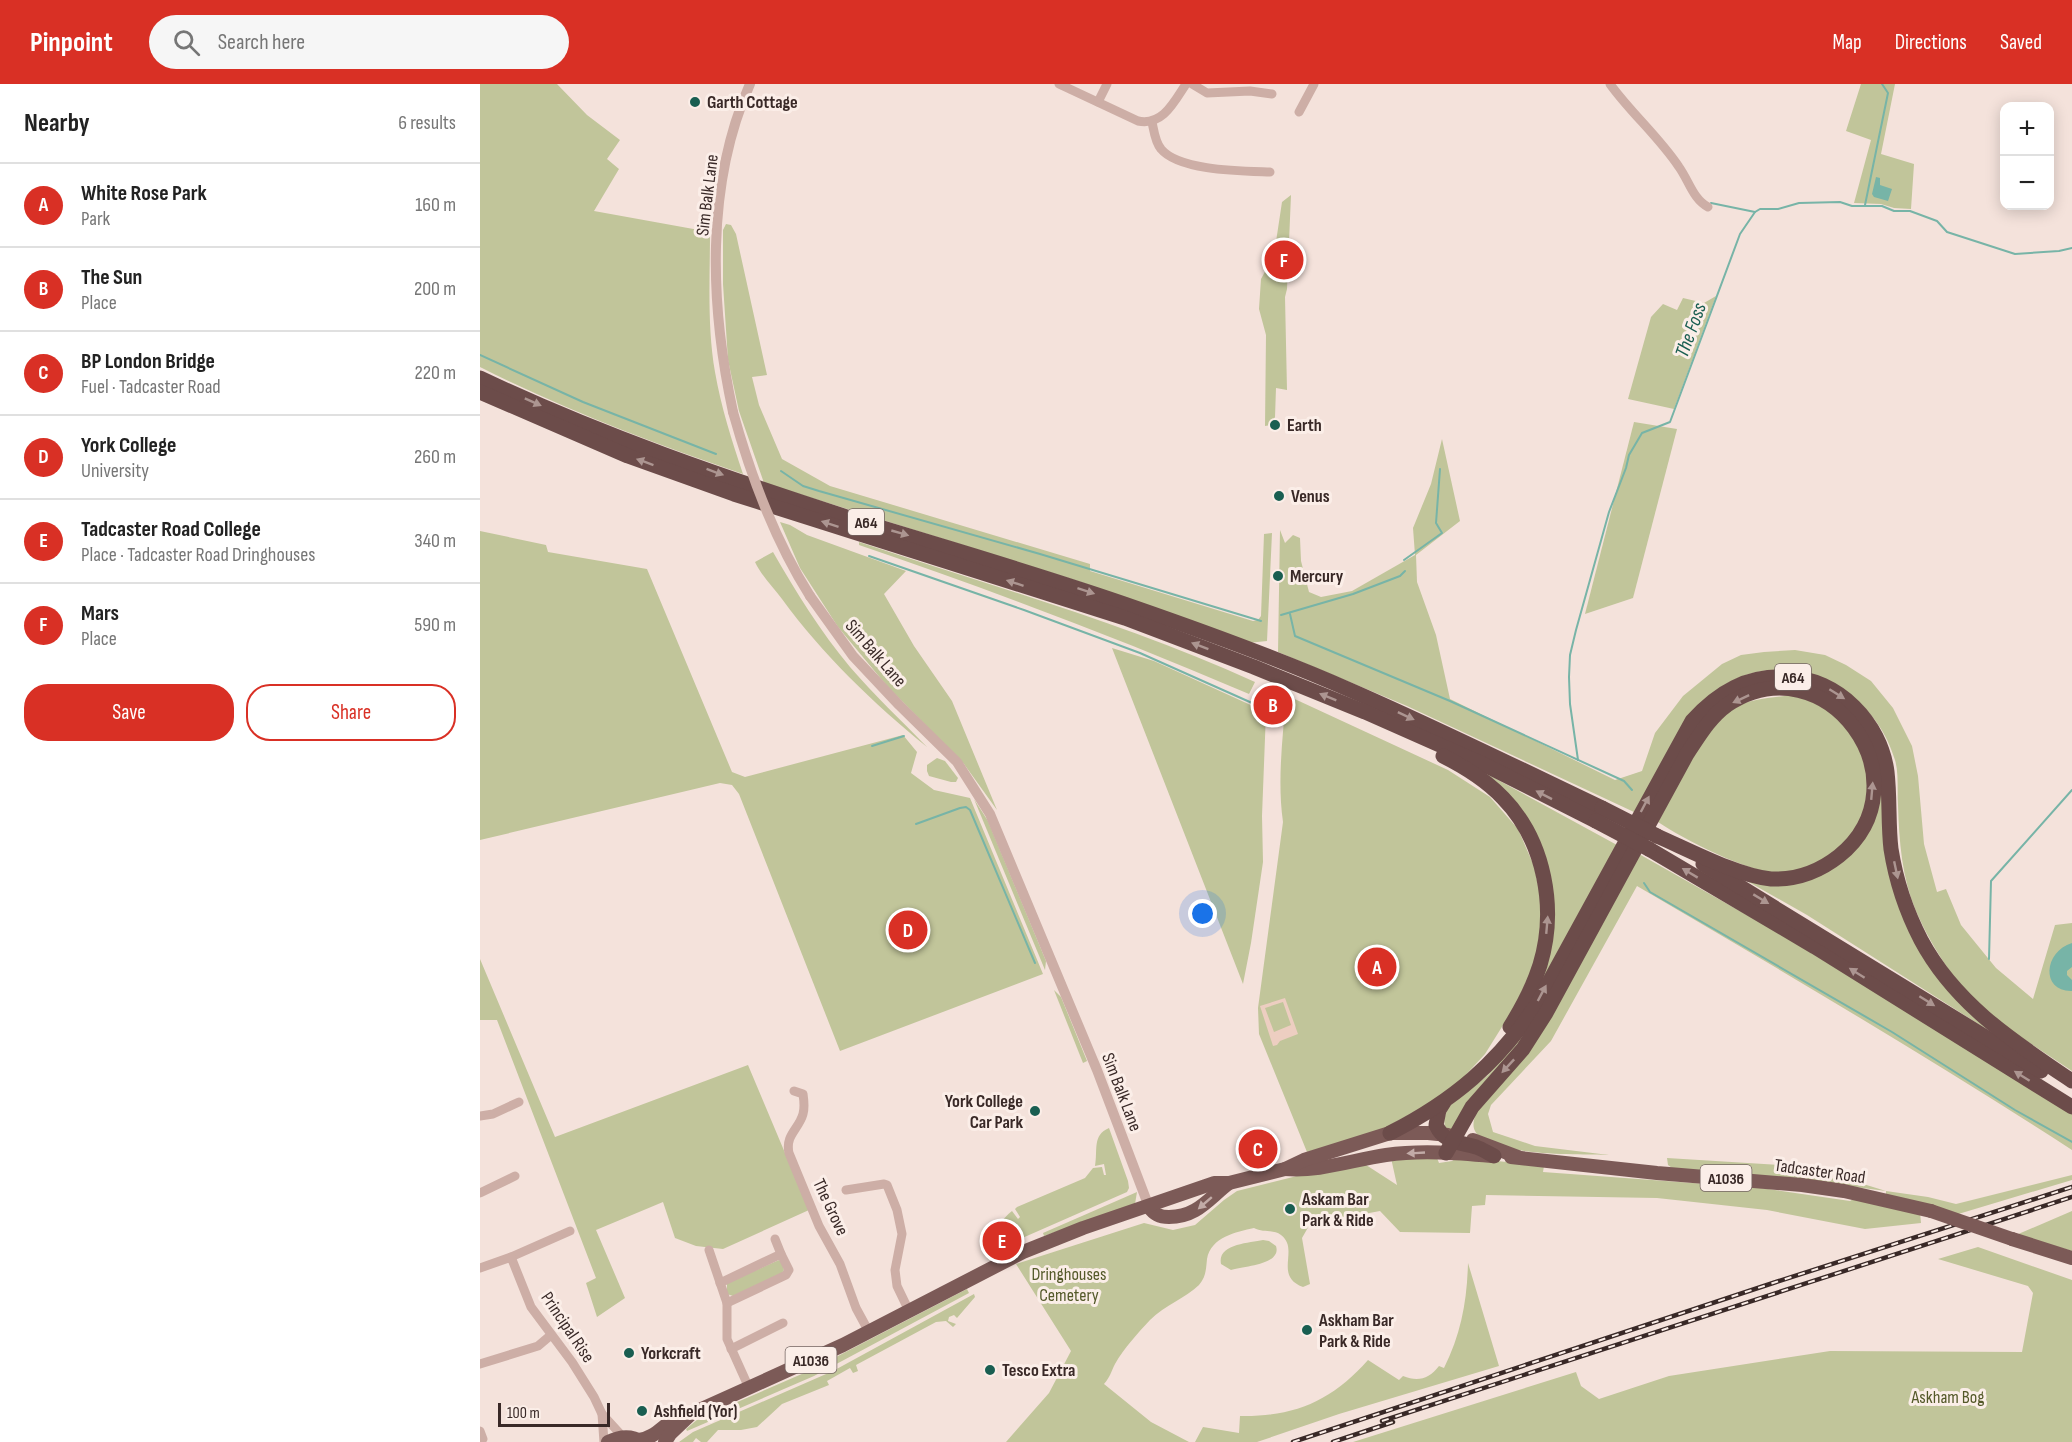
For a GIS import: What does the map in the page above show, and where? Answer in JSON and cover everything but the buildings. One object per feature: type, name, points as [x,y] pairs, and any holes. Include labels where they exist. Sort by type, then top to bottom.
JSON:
[{"type":"highway","name":"A64","points":[[480,378],[588,425],[729,477],[1135,607],[1293,675],[1365,712],[1599,815]]},
{"type":"highway","name":"A64","points":[[480,392],[628,456],[734,494],[1256,660]]},
{"type":"highway","name":"A64","points":[[1293,675],[1349,689],[1653,843],[2072,1090]]},
{"type":"highway","name":"A64","points":[[1390,1133],[1444,1102],[1481,1072],[1502,1050],[1537,1004],[1692,721],[1706,705],[1732,687],[1774,676],[1805,679],[1826,687],[1847,700],[1865,718],[1878,739],[1887,770],[1891,843],[1899,888],[1922,942],[1940,971],[1988,1022],[2072,1081]]},
{"type":"highway","name":"A64","points":[[1449,1141],[1470,1111],[1523,1049],[1546,1013],[1687,754],[1713,717],[1727,706],[1751,694],[1778,689],[1795,691],[1813,695],[1829,703],[1855,727],[1864,743],[1871,760],[1874,777],[1869,813],[1862,829],[1844,852],[1813,872],[1793,878],[1772,879],[1748,874],[1653,843]]},
{"type":"highway","name":"A64","points":[[1365,712],[1384,728],[1478,776],[1504,798],[1530,838],[1542,867],[1548,904],[1548,922],[1540,965],[1520,1010],[1481,1072]]},
{"type":"highway","name":"A64","points":[[1653,843],[2072,1107]]},
{"type":"highway","points":[[1444,1102],[1436,1125],[1449,1141],[1478,1148],[1494,1156]]},
{"type":"highway","points":[[1470,1111],[1469,1128],[1479,1142]]},
{"type":"main road","name":"Tadcaster Road","points":[[1229,1184],[1201,1208],[1189,1215],[1161,1216],[1152,1212],[1149,1207],[1214,1183],[1229,1184],[1285,1169],[1304,1160],[1390,1133],[1449,1141],[1479,1142],[1518,1157]]},
{"type":"main road","name":"Tadcaster Road","points":[[1285,1169],[1305,1170],[1395,1154],[1449,1141]]},
{"type":"main road","name":"Tadcaster Road","points":[[1494,1156],[1844,1191],[1931,1211],[2072,1258]]},
{"type":"main road","name":"A1036","points":[[606,1442],[623,1437],[640,1441],[652,1436],[676,1417],[693,1413],[869,1332],[1023,1252],[1083,1228],[1149,1207]]},
{"type":"main road","name":"A1036","points":[[664,1442],[693,1413]]},
{"type":"street","name":"Sim Balk Lane","points":[[750,84],[730,141],[723,178],[716,286],[720,340],[733,412],[745,455],[782,545],[810,596],[853,656],[898,705],[957,762],[990,814],[1097,1070],[1149,1207]]},
{"type":"street","points":[[1059,84],[1138,121],[1152,122],[1167,112],[1186,84]]},
{"type":"street","points":[[1098,102],[1107,84]]},
{"type":"street","points":[[1192,84],[1207,93],[1250,91],[1272,94]]},
{"type":"street","points":[[1299,112],[1314,84]]},
{"type":"street","points":[[1610,84],[1679,166],[1700,202],[1708,207]]},
{"type":"street","points":[[1152,122],[1160,147],[1176,160],[1236,175],[1270,172]]},
{"type":"street","name":"The Grove","points":[[803,1092],[804,1112],[788,1141],[789,1153],[819,1227],[840,1264],[856,1308],[869,1332]]},
{"type":"street","points":[[480,1116],[493,1114],[519,1102]]},
{"type":"street","points":[[480,1193],[515,1176]]},
{"type":"street","points":[[846,1190],[887,1185],[903,1234],[895,1270],[897,1286],[909,1311]]},
{"type":"street","points":[[481,1266],[511,1257],[570,1232]]},
{"type":"street","points":[[727,1303],[786,1275],[789,1270],[775,1239]]},
{"type":"street","points":[[709,1250],[727,1303],[726,1332],[749,1388]]},
{"type":"street","points":[[720,1284],[781,1254]]},
{"type":"street","name":"Principal Rise","points":[[511,1257],[531,1307],[594,1397],[602,1414],[606,1442]]},
{"type":"street","points":[[731,1348],[783,1323]]},
{"type":"street","points":[[480,1364],[537,1346],[551,1335]]},
{"type":"street","name":"Principal Rise","points":[[602,1414],[623,1437]]},
{"type":"green space","points":[[480,84],[557,84],[587,115],[620,140],[607,159],[619,169],[594,211],[710,232],[712,355],[717,385],[743,474],[610,425],[544,398],[480,367]]},
{"type":"green space","points":[[1861,84],[1895,84],[1881,154],[1914,164],[1911,209],[1894,208],[1881,204],[1854,203],[1871,140],[1846,131]]},
{"type":"green space","points":[[1291,195],[1285,297],[1287,390],[1276,388],[1275,417],[1271,425],[1265,426],[1266,335],[1259,309],[1261,279],[1274,255],[1282,202]]},
{"type":"green space","points":[[726,224],[731,225],[736,234],[767,375],[752,377],[759,405],[782,459],[830,486],[1090,564],[1090,571],[1253,621],[1258,620],[1261,616],[1264,534],[1272,533],[1267,641],[1248,643],[1081,582],[764,483],[739,411],[728,360],[723,284],[723,230]]},
{"type":"green space","points":[[1716,296],[1674,409],[1628,399],[1651,317],[1663,304],[1677,310],[1683,298],[1704,303]]},
{"type":"green space","points":[[1634,422],[1677,429],[1633,598],[1585,614]]},
{"type":"green space","points":[[1442,439],[1460,521],[1416,555],[1417,582],[1436,635],[1450,699],[1615,780],[1642,771],[1655,733],[1683,696],[1722,664],[1741,655],[1795,650],[1825,655],[1846,665],[1871,681],[1893,708],[1912,746],[1918,776],[1924,844],[1937,892],[1946,889],[1961,925],[1996,968],[2033,999],[2055,925],[2072,923],[2072,1071],[1984,1009],[1960,984],[1931,942],[1907,886],[1900,846],[1896,765],[1884,733],[1867,710],[1846,692],[1821,678],[1795,671],[1767,670],[1740,677],[1714,692],[1634,812],[1407,706],[1278,652],[1280,530],[1285,543],[1293,535],[1300,538],[1301,561],[1309,592],[1321,597],[1352,591],[1415,555],[1413,528],[1431,484]]},
{"type":"green space","points":[[780,522],[807,535],[906,571],[884,594],[914,646],[952,701],[997,810],[964,764],[887,686],[838,627],[800,568]]},
{"type":"green space","points":[[480,531],[546,545],[548,552],[647,569],[732,772],[745,777],[903,735],[917,752],[911,773],[934,790],[970,798],[1043,974],[840,1051],[739,794],[732,785],[720,783],[480,840]]},
{"type":"green space","points":[[859,542],[1109,624],[1255,682],[1249,694],[1056,616],[859,545]]},
{"type":"green space","points":[[773,552],[809,611],[850,667],[927,747],[850,678],[798,620],[755,562]]},
{"type":"green space","points":[[1112,648],[1154,661],[1266,712],[1262,816],[1263,862],[1243,984]]},
{"type":"green space","points":[[1286,695],[1448,770],[1490,797],[1518,829],[1534,866],[1541,899],[1543,928],[1533,967],[1515,1006],[1485,1054],[1450,1092],[1374,1134],[1307,1152],[1259,1034],[1258,1008],[1283,822],[1281,774]]},
{"type":"green space","points":[[1791,695],[1820,706],[1839,719],[1855,740],[1865,764],[1868,791],[1863,817],[1837,849],[1818,863],[1804,869],[1780,873],[1767,872],[1717,854],[1658,822],[1700,744],[1721,718],[1739,705]]},
{"type":"green space","points":[[937,758],[945,761],[958,778],[956,782],[929,776],[927,765]]},
{"type":"green space","points":[[1465,762],[1617,845],[1541,988],[1552,912],[1536,840]]},
{"type":"green space","points":[[1881,780],[1896,893],[1991,1032],[1807,915],[1740,877],[1777,884],[1844,860],[1860,843],[1872,824]]},
{"type":"green space","points":[[974,799],[988,821],[1046,961],[1045,970]]},
{"type":"green space","points":[[1639,854],[1784,936],[2072,1114],[2072,1150],[1911,1049],[1637,886],[1551,1041],[1491,1105],[1488,1114],[1493,1132],[1535,1146],[1609,1155],[1516,1150],[1497,1146],[1483,1139],[1474,1129],[1476,1113]]},
{"type":"green space","points":[[480,959],[555,1137],[748,1065],[809,1210],[723,1249],[696,1246],[675,1238],[663,1202],[596,1230],[625,1298],[597,1317],[586,1283],[596,1278],[497,1020],[480,1020]]},
{"type":"green space","points":[[1054,990],[1061,997],[1087,1061],[1083,1063]]},
{"type":"green space","points":[[1528,1029],[1525,1037],[1453,1131],[1445,1128],[1444,1119],[1448,1107],[1488,1075]]},
{"type":"green space","points":[[1109,1128],[1128,1181],[1127,1192],[1011,1243],[1007,1243],[1003,1235],[998,1238],[1002,1247],[1000,1248],[992,1242],[997,1229],[1008,1214],[1012,1211],[1018,1219],[1020,1217],[1015,1209],[1017,1207],[1085,1178],[1093,1168],[1102,1167],[1106,1175],[1104,1164],[1095,1166],[1098,1139]]},
{"type":"green space","name":"Dringhouses Cemetery","points":[[1458,1157],[1544,1166],[1543,1172],[1761,1188],[1850,1201],[1855,1198],[1920,1212],[1921,1223],[1865,1229],[1767,1210],[1657,1198],[1486,1195],[1485,1205],[1472,1206],[1470,1233],[1400,1232],[1380,1211],[1310,1224],[1302,1238],[1310,1284],[1303,1287],[1294,1282],[1290,1276],[1286,1241],[1275,1232],[1254,1228],[1232,1234],[1214,1245],[1209,1252],[1206,1270],[1199,1285],[1150,1320],[1123,1352],[1104,1384],[1151,1422],[1189,1442],[1006,1442],[1049,1393],[1071,1351],[1016,1264],[1144,1223],[1173,1230],[1195,1225],[1237,1191],[1313,1172],[1363,1163],[1397,1185],[1391,1158],[1437,1158],[1439,1163],[1452,1161]]},
{"type":"green space","points":[[1667,1158],[1797,1166],[1798,1173],[1860,1183],[1886,1191],[1792,1179],[1672,1168],[1668,1165]]},
{"type":"green space","points":[[2072,1175],[2072,1180],[1955,1215],[1886,1195],[1886,1191],[1956,1204]]},
{"type":"green space","points":[[1137,1192],[1135,1204],[1044,1236],[1043,1233]]},
{"type":"green space","points":[[2072,1211],[2072,1251],[2016,1235]]},
{"type":"green space","points":[[1263,1240],[1276,1246],[1276,1252],[1268,1261],[1231,1270],[1221,1264],[1221,1257],[1229,1248]]},
{"type":"green space","name":"Askham Bog","points":[[1978,1247],[2072,1280],[2072,1442],[1353,1442],[1576,1372],[1581,1386],[1599,1399],[1669,1376],[1830,1351],[2022,1352],[2033,1293],[2028,1286],[1938,1259]]},
{"type":"green space","points":[[779,1260],[784,1270],[782,1273],[733,1296],[727,1294],[727,1283]]},
{"type":"green space","points":[[1468,1263],[1499,1366],[1339,1414],[1257,1442],[1195,1442],[1203,1427],[1239,1433],[1240,1416],[1278,1413],[1311,1404],[1340,1386],[1368,1360],[1399,1380],[1403,1376],[1414,1379],[1423,1378],[1439,1366],[1444,1368],[1455,1343],[1462,1317]]},
{"type":"green space","points":[[967,1289],[969,1293],[814,1376],[687,1431],[686,1429],[698,1419],[811,1370]]},
{"type":"green space","points":[[974,1294],[975,1297],[957,1318],[954,1315],[949,1317],[948,1321],[956,1324],[953,1327],[946,1321],[936,1322],[856,1365],[858,1371],[853,1373],[850,1368],[827,1381],[829,1385],[782,1404],[757,1427],[718,1430],[707,1442],[701,1442],[696,1438],[693,1442],[679,1442],[693,1432],[833,1371]]},
{"type":"shaded area","points":[[1285,998],[1298,1034],[1273,1046],[1260,1006]],"holes":[[[1283,1002],[1291,1025],[1274,1032],[1265,1008]]]},
{"type":"water","points":[[1876,177],[1880,178],[1880,185],[1892,189],[1888,201],[1874,197],[1872,194]]},
{"type":"water","points":[[2072,943],[2072,967],[2067,971],[2067,975],[2072,980],[2072,991],[2062,990],[2051,979],[2051,962],[2055,954]]},
{"type":"waterway","points":[[1865,205],[1888,93],[1882,84]]},
{"type":"waterway","name":"The Foss","points":[[1578,760],[1570,704],[1570,655],[1609,512],[1629,455],[1642,433],[1670,422],[1740,234],[1755,212],[1760,209],[1778,209],[1799,203],[1840,202],[1852,206],[1882,206],[1894,211],[1910,211],[1937,221],[1947,232],[2015,254],[2072,248]]},
{"type":"waterway","points":[[1711,203],[1755,212]]},
{"type":"waterway","points":[[480,355],[583,402],[716,454]]},
{"type":"waterway","points":[[1404,560],[1442,533],[1436,523],[1440,469]]},
{"type":"waterway","points":[[781,471],[803,486],[1261,621]]},
{"type":"waterway","points":[[869,556],[1140,653],[1261,707]]},
{"type":"waterway","points":[[1281,615],[1353,594],[1400,576],[1405,571]]},
{"type":"waterway","points":[[1290,614],[1295,636],[1450,701],[1624,781],[1632,790]]},
{"type":"waterway","points":[[872,746],[904,736]]},
{"type":"waterway","points":[[1989,959],[1991,881],[2072,790]]},
{"type":"waterway","points":[[916,824],[960,808],[966,807],[970,810],[1035,963]]},
{"type":"waterway","points":[[1644,883],[1650,892],[1892,1032],[2015,1110],[2072,1142]]},
{"type":"railway","points":[[1293,1442],[2072,1187]]},
{"type":"railway","points":[[1382,1421],[2072,1197]]},
{"type":"railway","points":[[1333,1442],[1393,1422]]},
{"type":"place","name":"Garth Cottage","points":[[695,102]]},
{"type":"place","name":"Mars","points":[[1284,260]]},
{"type":"place","name":"Earth","points":[[1275,425]]},
{"type":"place","name":"Venus","points":[[1279,496]]},
{"type":"place","name":"Mercury","points":[[1278,576]]},
{"type":"place","name":"The Sun","points":[[1273,705]]},
{"type":"place","name":"York College","points":[[908,930]]},
{"type":"place","name":"White Rose Park","points":[[1377,967]]},
{"type":"place","name":"York College Car Park","points":[[1035,1111]]},
{"type":"place","name":"BP London Bridge","points":[[1258,1149]]},
{"type":"place","name":"Askam Bar Park & Ride","points":[[1290,1209]]},
{"type":"place","name":"Tadcaster Road College","points":[[1002,1241]]},
{"type":"place","name":"Askham Bar Park & Ride","points":[[1307,1330]]},
{"type":"place","name":"Yorkcraft","points":[[629,1353]]},
{"type":"place","name":"Tesco Extra","points":[[990,1370]]},
{"type":"place","name":"Ashfield (Yor)","points":[[642,1411]]}]
